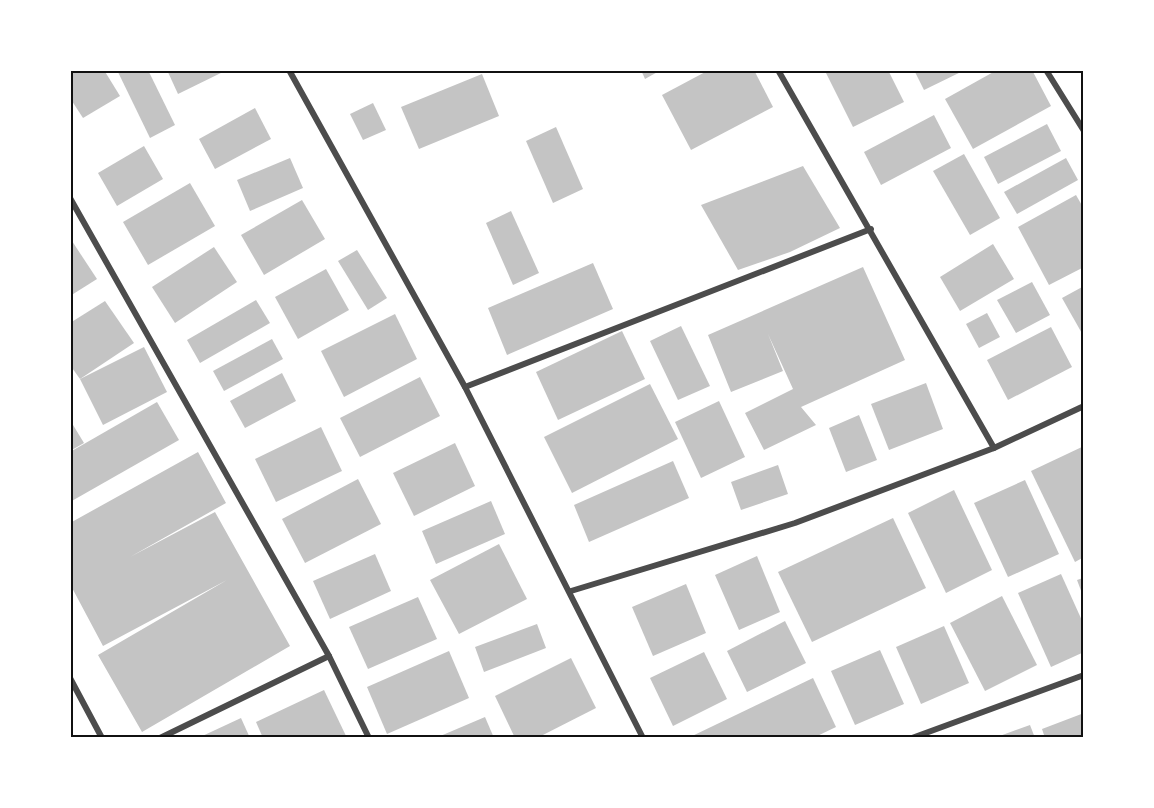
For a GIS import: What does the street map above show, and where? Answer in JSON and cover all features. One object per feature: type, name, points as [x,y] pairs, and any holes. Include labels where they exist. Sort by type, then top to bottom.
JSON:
[{"type":"street","points":[[289,70],[465,387],[571,591],[643,738]]},
{"type":"street","points":[[778,70],[871,229],[994,448]]},
{"type":"street","points":[[1047,70],[1083,131]]},
{"type":"street","points":[[70,198],[328,656],[369,738]]},
{"type":"street","points":[[465,387],[871,229]]},
{"type":"street","points":[[571,591],[795,523],[994,448],[1083,406]]},
{"type":"street","points":[[160,738],[328,656]]},
{"type":"street","points":[[912,738],[1083,675]]},
{"type":"street","points":[[70,678],[102,738]]},
{"type":"building","points":[[70,70],[104,70],[120,96],[83,118],[70,98]]},
{"type":"building","points":[[117,70],[148,70],[175,125],[150,138]]},
{"type":"building","points":[[167,70],[227,70],[178,94]]},
{"type":"building","points":[[641,70],[661,70],[645,79]]},
{"type":"building","points":[[709,70],[754,70],[773,107],[691,150],[662,95]]},
{"type":"building","points":[[832,70],[888,70],[904,102],[853,127],[826,73]]},
{"type":"building","points":[[914,70],[965,70],[924,90]]},
{"type":"building","points":[[997,70],[1032,70],[1051,106],[973,149],[945,99]]},
{"type":"building","points":[[482,74],[499,116],[419,149],[401,107]]},
{"type":"building","points":[[373,103],[386,130],[363,140],[350,114]]},
{"type":"building","points":[[255,108],[271,139],[215,169],[199,139]]},
{"type":"building","points":[[934,115],[951,148],[881,185],[864,152]]},
{"type":"building","points":[[1047,124],[1061,151],[998,184],[984,157]]},
{"type":"building","points":[[556,127],[583,189],[553,203],[526,141]]},
{"type":"building","points":[[144,146],[163,179],[117,206],[98,173]]},
{"type":"building","points":[[964,154],[1000,218],[970,235],[933,171]]},
{"type":"building","points":[[290,158],[303,188],[250,211],[237,180]]},
{"type":"building","points":[[1066,158],[1078,180],[1017,214],[1004,192]]},
{"type":"building","points":[[803,166],[840,228],[790,252],[738,270],[701,205]]},
{"type":"building","points":[[190,183],[215,226],[148,265],[123,222]]},
{"type":"building","points":[[1076,195],[1084,209],[1084,267],[1049,285],[1018,227]]},
{"type":"building","points":[[302,200],[325,239],[264,275],[241,235]]},
{"type":"building","points":[[511,211],[539,273],[513,285],[486,223]]},
{"type":"building","points":[[70,238],[97,279],[70,296]]},
{"type":"building","points":[[993,244],[1014,279],[960,311],[940,277]]},
{"type":"building","points":[[214,247],[237,282],[175,323],[152,287]]},
{"type":"building","points":[[357,250],[387,298],[368,310],[338,261]]},
{"type":"building","points":[[593,263],[613,309],[507,355],[488,308]]},
{"type":"building","points":[[863,267],[905,360],[801,407],[816,425],[764,450],[745,413],[793,389],[768,334],[783,371],[731,392],[708,335]]},
{"type":"building","points":[[326,269],[349,310],[298,339],[275,297]]},
{"type":"building","points":[[1032,282],[1050,315],[1016,333],[997,300]]},
{"type":"building","points":[[1084,286],[1084,337],[1062,298]]},
{"type":"building","points":[[256,300],[270,323],[200,363],[187,340]]},
{"type":"building","points":[[105,301],[134,343],[80,379],[70,365],[70,323]]},
{"type":"building","points":[[987,313],[1000,337],[979,348],[966,324]]},
{"type":"building","points":[[395,314],[417,359],[344,397],[321,351]]},
{"type":"building","points":[[681,326],[710,386],[678,400],[650,341]]},
{"type":"building","points":[[1051,327],[1072,367],[1008,400],[987,360]]},
{"type":"building","points":[[622,331],[645,379],[558,420],[536,372]]},
{"type":"building","points":[[272,339],[283,359],[224,391],[213,371]]},
{"type":"building","points":[[144,347],[167,392],[103,425],[80,379]]},
{"type":"building","points":[[282,373],[296,401],[245,428],[230,401]]},
{"type":"building","points":[[420,377],[440,416],[360,457],[340,418]]},
{"type":"building","points":[[926,383],[943,429],[889,450],[871,404]]},
{"type":"building","points":[[650,384],[678,439],[572,493],[544,437]]},
{"type":"building","points":[[719,401],[745,457],[701,478],[675,422]]},
{"type":"building","points":[[157,402],[179,440],[70,502],[70,452]]},
{"type":"building","points":[[859,415],[877,460],[846,472],[829,428]]},
{"type":"building","points":[[70,420],[84,443],[70,451]]},
{"type":"building","points":[[321,427],[342,471],[276,502],[255,459]]},
{"type":"building","points":[[455,443],[475,486],[414,516],[393,473]]},
{"type":"building","points":[[1084,446],[1084,557],[1075,562],[1031,471]]},
{"type":"building","points":[[198,452],[226,503],[130,557],[215,512],[290,646],[142,732],[98,655],[227,580],[103,646],[70,584],[70,523]]},
{"type":"building","points":[[673,461],[689,498],[589,542],[574,505]]},
{"type":"building","points":[[778,465],[788,494],[741,510],[731,482]]},
{"type":"building","points":[[358,479],[381,524],[305,563],[282,519]]},
{"type":"building","points":[[1025,480],[1059,554],[1008,577],[974,503]]},
{"type":"building","points":[[954,490],[992,570],[946,593],[908,513]]},
{"type":"building","points":[[491,501],[505,534],[436,564],[422,531]]},
{"type":"building","points":[[893,518],[926,588],[812,642],[778,572]]},
{"type":"building","points":[[499,544],[527,599],[459,634],[430,580]]},
{"type":"building","points":[[375,554],[391,591],[330,619],[313,581]]},
{"type":"building","points":[[757,556],[780,612],[739,630],[715,575]]},
{"type":"building","points":[[1061,574],[1084,625],[1084,652],[1051,667],[1018,593]]},
{"type":"building","points":[[1083,578],[1083,596],[1077,580]]},
{"type":"building","points":[[686,584],[706,633],[653,656],[632,607]]},
{"type":"building","points":[[1002,596],[1037,665],[985,691],[950,623]]},
{"type":"building","points":[[418,597],[437,639],[368,669],[349,627]]},
{"type":"building","points":[[785,621],[806,663],[747,692],[727,651]]},
{"type":"building","points":[[537,624],[546,648],[484,672],[475,647]]},
{"type":"building","points":[[944,626],[969,683],[921,704],[896,647]]},
{"type":"building","points":[[880,650],[904,704],[855,725],[831,671]]},
{"type":"building","points":[[449,651],[469,698],[387,734],[367,687]]},
{"type":"building","points":[[704,652],[727,699],[673,726],[650,678]]},
{"type":"building","points":[[571,658],[596,708],[537,738],[515,738],[495,696]]},
{"type":"building","points":[[813,678],[836,727],[813,738],[688,738]]},
{"type":"building","points":[[324,690],[347,738],[263,738],[256,722]]},
{"type":"building","points":[[1084,713],[1084,738],[1045,738],[1042,729]]},
{"type":"building","points":[[485,717],[494,738],[438,738],[438,737]]},
{"type":"building","points":[[241,718],[250,738],[198,738]]},
{"type":"building","points":[[1030,725],[1035,738],[997,738],[997,737]]}]
